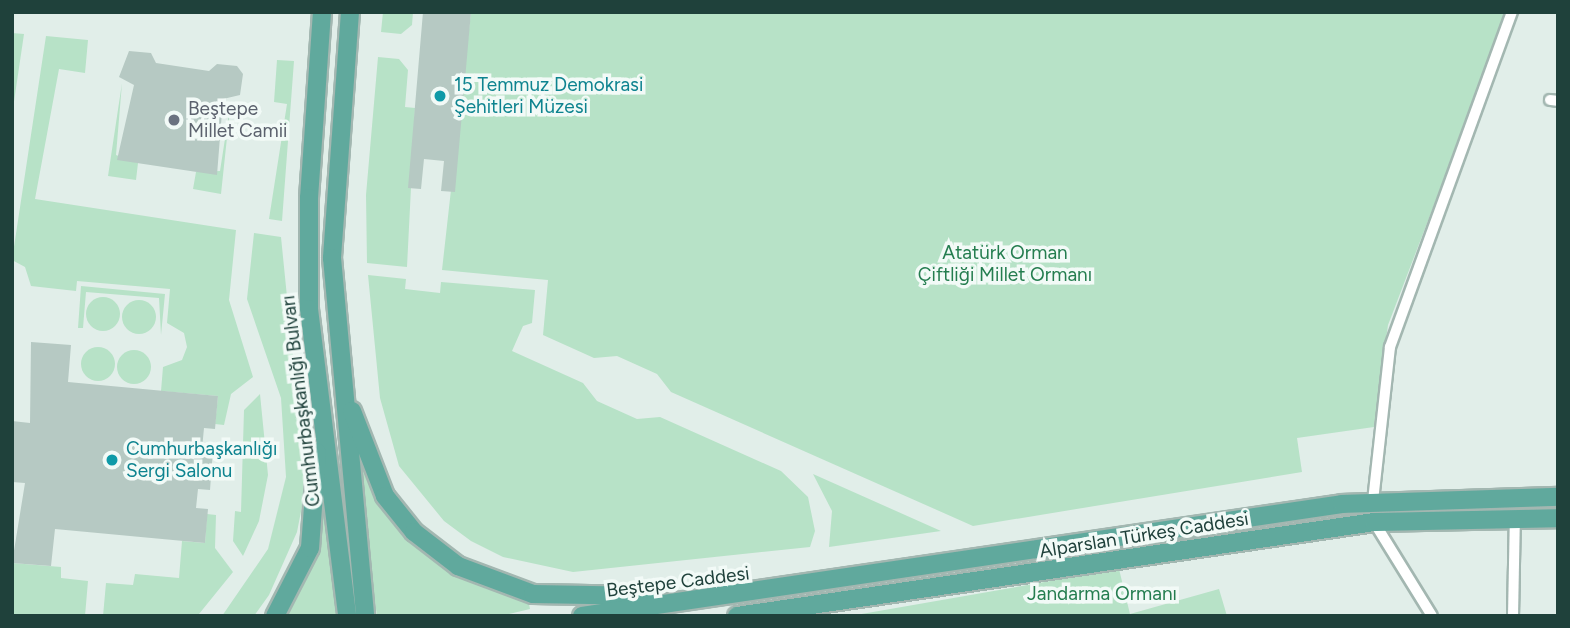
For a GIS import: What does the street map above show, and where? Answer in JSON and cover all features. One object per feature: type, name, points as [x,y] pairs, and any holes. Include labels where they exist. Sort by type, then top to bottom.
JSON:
[{"type":"main road","name":"Cumhurbaşkanlığı Bulvarı","points":[[322,12],[309,198],[309,309],[347,616]]},
{"type":"main road","name":"Cumhurbaşkanlığı Bulvarı","points":[[349,12],[332,192],[339,356],[365,616]]},
{"type":"main road","points":[[275,616],[304,567],[317,510],[309,309]]},
{"type":"main road","points":[[339,356],[363,447],[385,495],[435,550],[484,581],[575,599],[780,590]]},
{"type":"main road","name":"Alparslan Türkeş Caddesi","points":[[780,590],[1373,501],[1558,497]]},
{"type":"main road","name":"Alparslan Türkeş Caddesi","points":[[737,616],[1374,522],[1515,516],[1558,518]]},
{"type":"main road","name":"Beştepe Caddesi","points":[[582,616],[780,590]]},
{"type":"main road","points":[[808,616],[880,595]]},
{"type":"street","points":[[1373,501],[1390,347],[1512,12]]},
{"type":"street","points":[[1513,616],[1515,516]]},
{"type":"street","points":[[1374,522],[1432,616]]},
{"type":"green space","points":[[383,12],[413,12],[412,25],[401,34],[381,32]]},
{"type":"green space","name":"Atatürk Orman Çiftliği Millet Ormanı","points":[[471,12],[1508,12],[1388,325],[1374,427],[1297,438],[1302,472],[973,526],[671,392],[657,374],[617,356],[594,358],[543,335],[548,280],[442,270]]},
{"type":"green space","points":[[12,33],[24,34],[12,115]]},
{"type":"green space","points":[[46,36],[88,40],[85,73],[59,69],[35,199],[236,230],[229,300],[253,377],[231,394],[224,425],[215,424],[218,396],[161,391],[163,367],[182,360],[187,347],[184,333],[167,323],[170,289],[77,281],[76,291],[31,286],[25,267],[12,260]]},
{"type":"green space","points":[[378,57],[399,59],[408,70],[405,107],[415,108],[407,267],[367,263],[366,195]]},
{"type":"green space","points":[[277,60],[294,61],[282,221],[269,219],[287,104],[274,102]]},
{"type":"green space","points":[[122,83],[116,155],[138,163],[136,180],[108,176]]},
{"type":"green space","points":[[231,100],[221,194],[193,189],[196,172],[220,171]]},
{"type":"green space","points":[[254,233],[281,237],[306,486],[297,532],[269,595],[254,616],[222,616],[268,549],[286,477],[281,398],[247,299]]},
{"type":"green space","points":[[368,275],[406,279],[405,289],[440,293],[441,282],[535,290],[532,323],[523,326],[512,351],[583,383],[597,401],[637,419],[660,417],[781,471],[808,497],[815,531],[810,547],[573,572],[503,557],[471,541],[444,521],[399,466],[380,398]]},
{"type":"green space","points":[[81,286],[165,294],[161,335],[159,298],[86,292],[83,328],[78,328]]},
{"type":"green space","points":[[103,297],[115,302],[120,314],[115,326],[103,331],[91,326],[86,314],[91,302]]},
{"type":"green space","points":[[139,300],[151,305],[156,317],[151,329],[139,334],[127,329],[122,317],[127,305]]},
{"type":"green space","points":[[98,347],[110,352],[115,364],[110,376],[98,381],[86,376],[81,364],[86,352]]},
{"type":"green space","points":[[134,350],[146,355],[151,367],[146,379],[134,384],[122,379],[117,367],[122,355]]},
{"type":"green space","points":[[260,394],[268,475],[259,521],[243,556],[233,541],[235,511],[241,512],[244,410]]},
{"type":"green space","points":[[351,429],[379,500],[445,566],[487,589],[528,599],[530,609],[501,616],[377,616]]},
{"type":"green space","points":[[813,474],[941,531],[829,547],[832,511]]},
{"type":"green space","points":[[325,507],[344,616],[286,616],[312,563]]},
{"type":"green space","points":[[207,514],[216,515],[215,548],[233,572],[199,614],[103,616],[106,583],[133,585],[135,574],[179,578],[182,541],[205,543]]},
{"type":"green space","points":[[12,563],[61,567],[61,578],[88,581],[85,616],[12,616]]},
{"type":"green space","name":"Jandarma Ormanı","points":[[1119,569],[1130,614],[1219,589],[1227,616],[850,616]]},
{"type":"building","name":"15 Temmuz Demokrasi Şehitleri Müzesi","points":[[423,12],[471,12],[455,192],[441,191],[444,161],[424,159],[421,189],[408,188]]},
{"type":"building","name":"Beştepe Millet Camii","points":[[129,51],[151,53],[156,63],[209,71],[217,64],[237,66],[243,74],[240,95],[223,99],[217,175],[117,160],[134,85],[119,77]]},
{"type":"building","name":"Cumhurbaşkanlığı Sergi Salonu","points":[[31,342],[71,345],[68,382],[218,396],[215,429],[204,428],[202,449],[213,450],[210,490],[198,489],[196,508],[208,509],[205,543],[55,529],[51,566],[12,563],[25,483],[12,482],[12,421],[30,423]]},
{"type":"place","name":"15 Temmuz Demokrasi Şehitleri Müzesi","points":[[440,96]]},
{"type":"place","name":"Beştepe Millet Camii","points":[[174,120]]},
{"type":"place","name":"Cumhurbaşkanlığı Sergi Salonu","points":[[112,460]]}]
